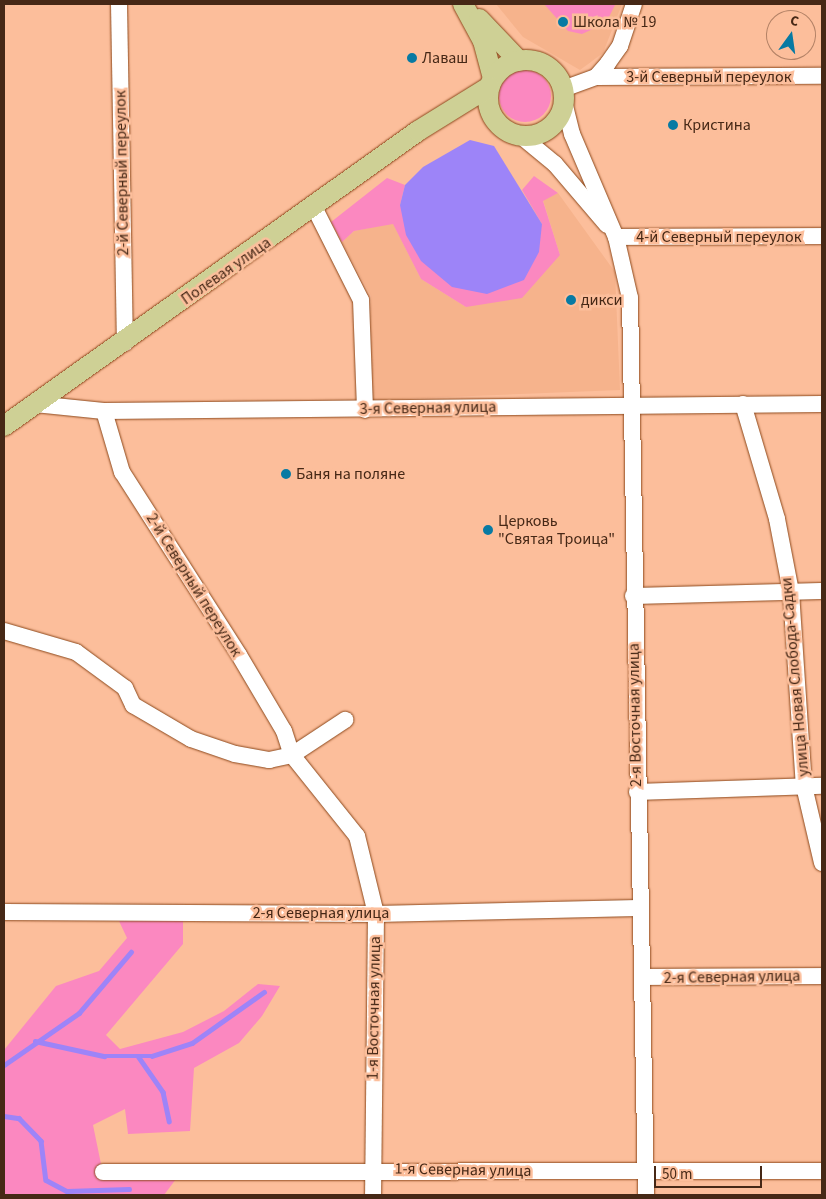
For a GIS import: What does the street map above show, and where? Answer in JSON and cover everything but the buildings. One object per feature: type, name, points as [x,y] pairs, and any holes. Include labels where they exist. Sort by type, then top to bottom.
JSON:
[{"type":"main road","points":[[464,4],[519,61]]},
{"type":"main road","points":[[464,4],[484,41],[491,83],[492,117],[504,130],[521,136],[550,128],[564,95],[554,72],[538,62],[519,61],[491,83]]},
{"type":"main road","name":"Полевая улица","points":[[4,426],[125,343],[491,83]]},
{"type":"main road","points":[[447,114],[492,117]]},
{"type":"street","name":"2-й Северный переулок","points":[[119,4],[125,343]]},
{"type":"street","points":[[564,95],[596,77],[620,46],[634,4]]},
{"type":"street","name":"3-й Северный переулок","points":[[596,77],[822,76]]},
{"type":"street","name":"2-я Восточная улица","points":[[564,95],[572,134],[616,237],[630,298],[634,403],[633,596],[638,908],[642,978],[646,1195]]},
{"type":"street","name":"2-я Восточная улица","points":[[521,136],[556,164],[616,237]]},
{"type":"street","points":[[314,209],[361,300],[365,410]]},
{"type":"street","name":"4-й Северный переулок","points":[[616,237],[822,236]]},
{"type":"street","name":"3-я Северная улица","points":[[35,404],[104,411],[365,410],[634,403],[822,404]]},
{"type":"street","name":"улица Новая Слобода-Садки","points":[[743,404],[777,519],[791,592],[804,786],[822,862]]},
{"type":"street","name":"2-й Северный переулок","points":[[104,411],[122,472],[239,655],[284,731],[292,755]]},
{"type":"street","points":[[633,596],[822,592]]},
{"type":"street","points":[[4,631],[76,652],[125,688],[133,705],[192,739],[235,754],[269,760],[292,755],[345,720]]},
{"type":"street","name":"1-я Восточная улица","points":[[292,755],[357,836],[376,914],[371,1169],[373,1195]]},
{"type":"street","points":[[637,792],[822,786]]},
{"type":"street","name":"2-я Северная улица","points":[[4,912],[376,914],[638,908]]},
{"type":"street","name":"2-я Северная улица","points":[[642,978],[822,976]]},
{"type":"street","name":"1-я Северная улица","points":[[103,1172],[371,1169],[646,1174],[822,1171]]},
{"type":"shaded area","name":"Школа № 19","points":[[496,4],[622,4],[603,53],[580,70],[523,37]]},
{"type":"shaded area","points":[[544,4],[615,5],[606,23],[582,34],[568,31]]},
{"type":"shaded area","points":[[520,70],[530,70],[544,77],[551,91],[551,101],[544,115],[530,122],[520,122],[510,118],[503,111],[499,101],[499,91],[503,81],[510,74]]},
{"type":"shaded area","points":[[470,140],[494,146],[542,224],[539,252],[524,280],[487,294],[452,287],[421,261],[406,235],[400,205],[405,185],[423,167]]},
{"type":"shaded area","points":[[534,176],[558,193],[543,201],[560,255],[522,298],[466,307],[421,279],[393,224],[354,231],[342,242],[331,222],[387,178],[405,185],[400,205],[542,224],[522,190]]},
{"type":"shaded area","points":[[558,193],[615,272],[620,390],[370,400],[371,296],[342,242],[354,231],[393,223],[421,279],[466,307],[560,255],[543,200]]},
{"type":"shaded area","points":[[183,920],[183,944],[106,1035],[120,1049],[183,1032],[224,1011],[258,984],[280,986],[262,1016],[239,1043],[194,1068],[190,1131],[128,1134],[125,1109],[93,1125],[101,1164],[98,1176],[179,1175],[164,1195],[4,1195],[4,1050],[56,986],[99,971],[127,938],[119,921]]},
{"type":"waterway","points":[[4,1065],[79,1013],[131,952]]},
{"type":"waterway","points":[[35,1041],[104,1056],[152,1056],[192,1043],[264,992]]},
{"type":"waterway","points":[[138,1056],[163,1092],[169,1121]]},
{"type":"waterway","points":[[4,1116],[19,1118],[41,1141],[46,1180],[67,1191],[129,1189]]},
{"type":"place","name":"Школа № 19","points":[[563,22]]},
{"type":"place","name":"Лаваш","points":[[412,58]]},
{"type":"place","name":"Кристина","points":[[673,125]]},
{"type":"place","name":"дикси","points":[[571,300]]},
{"type":"place","name":"Баня на поляне","points":[[286,474]]},
{"type":"place","name":"Церковь \"Святая Троица\"","points":[[488,530]]}]
